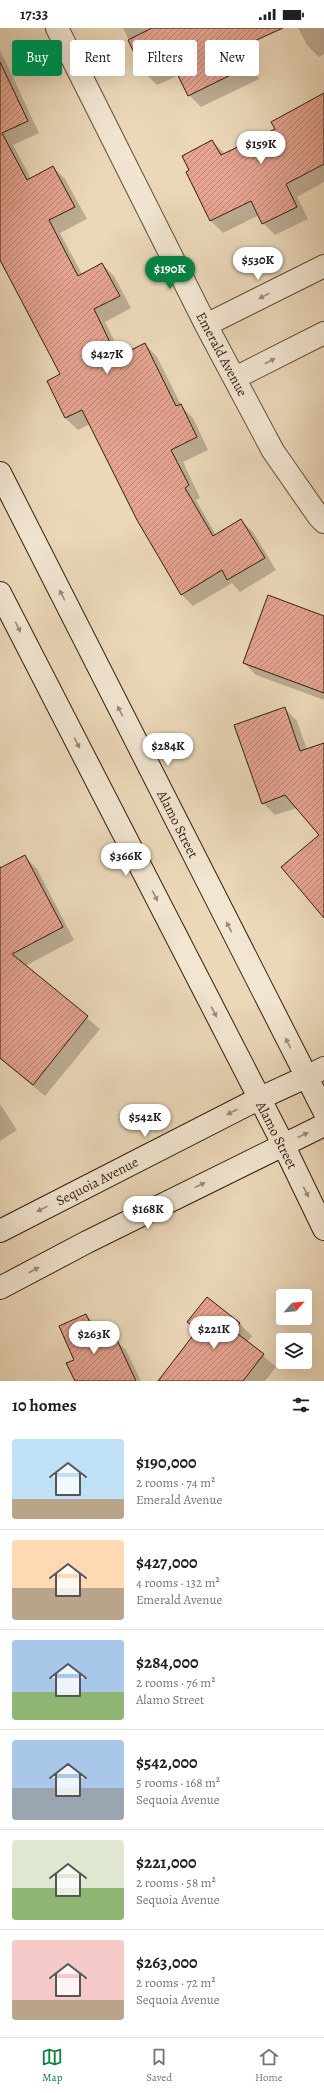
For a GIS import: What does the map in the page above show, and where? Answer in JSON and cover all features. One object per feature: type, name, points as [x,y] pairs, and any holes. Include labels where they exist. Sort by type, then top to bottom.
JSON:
[{"type":"main road","name":"Emerald Avenue","points":[[57,28],[206,325],[273,451],[318,517],[324,522]]},
{"type":"main road","points":[[206,325],[324,266]]},
{"type":"main road","points":[[235,378],[324,333]]},
{"type":"main road","name":"Alamo Street","points":[[0,473],[315,1073],[324,1111]]},
{"type":"main road","name":"Alamo Street","points":[[0,593],[258,1099],[283,1144],[324,1229]]},
{"type":"main road","name":"Sequoia Avenue","points":[[0,1231],[258,1099],[315,1073]]},
{"type":"main road","points":[[0,1288],[87,1242],[324,1125]]},
{"type":"building","points":[[152,28],[283,28],[257,40],[205,40],[205,76],[229,76],[188,96],[178,76],[197,76],[197,40],[133,40],[133,51],[128,40]]},
{"type":"building","points":[[0,62],[28,121],[2,133],[27,180],[53,166],[75,207],[49,220],[78,276],[102,263],[120,296],[94,309],[117,357],[145,343],[176,406],[181,404],[197,437],[171,450],[189,485],[185,488],[213,536],[241,519],[265,558],[227,580],[222,570],[181,595],[137,520],[82,410],[65,418],[47,381],[60,374],[0,260]]},
{"type":"building","points":[[324,93],[324,164],[286,184],[297,207],[262,224],[251,201],[210,221],[186,172],[189,170],[182,156],[212,140],[221,155],[275,129],[271,122]]},
{"type":"building","points":[[268,595],[324,616],[324,693],[243,663]]},
{"type":"building","points":[[285,707],[300,751],[324,743],[324,918],[281,867],[319,835],[285,795],[262,804],[234,725]]},
{"type":"building","points":[[25,855],[63,927],[12,954],[88,1016],[33,1085],[0,1058],[0,868]]},
{"type":"building","points":[[207,1297],[240,1323],[234,1331],[264,1354],[243,1381],[158,1381],[198,1329],[187,1322]]},
{"type":"building","points":[[86,1314],[101,1347],[117,1340],[136,1381],[75,1381],[66,1363],[74,1360],[59,1326]]}]
